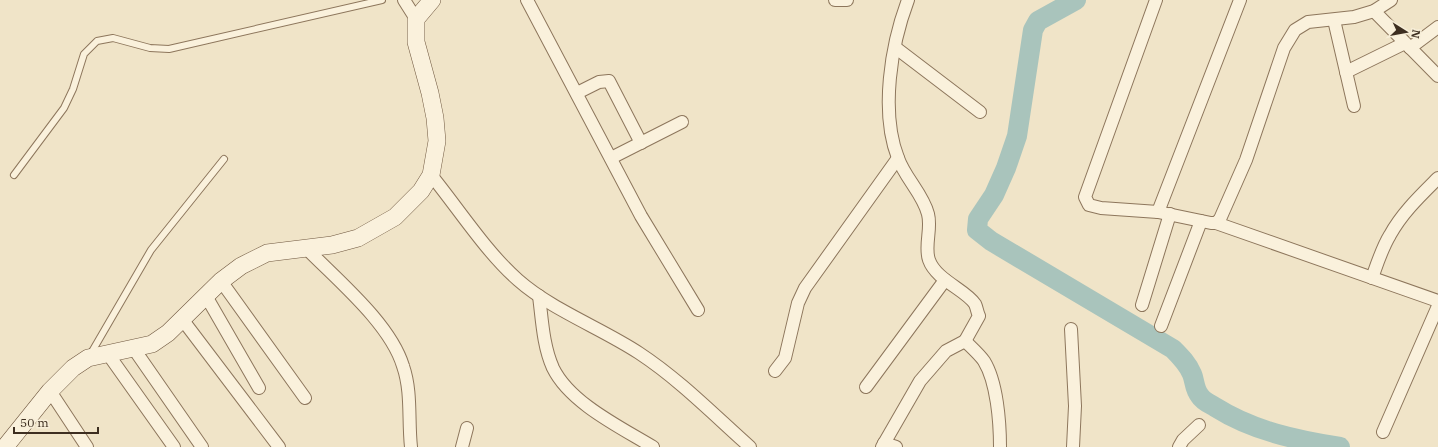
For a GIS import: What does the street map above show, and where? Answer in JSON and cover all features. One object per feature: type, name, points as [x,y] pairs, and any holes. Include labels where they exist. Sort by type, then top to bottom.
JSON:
[{"type":"street","points":[[5,447],[50,391],[73,368],[88,358],[152,344],[168,333],[221,281],[241,266],[268,253],[305,247],[332,245],[358,238],[395,217],[421,191],[431,175],[436,141],[435,118],[416,42],[416,19],[404,0]]},
{"type":"street","points":[[416,19],[432,0]]},
{"type":"street","points":[[527,0],[641,216],[698,310]]},
{"type":"street","points":[[835,0],[847,0]]},
{"type":"street","points":[[887,446],[920,381],[946,351],[965,341],[979,316],[974,304],[945,280],[929,260],[928,249],[930,228],[926,207],[898,158],[888,107],[890,73],[903,14],[908,0]]},
{"type":"street","points":[[1156,0],[1085,197],[1089,205],[1101,208],[1158,212],[1216,223],[1438,300]]},
{"type":"street","points":[[1158,212],[1240,0]]},
{"type":"street","points":[[1216,223],[1220,219],[1241,174],[1284,48],[1295,30],[1308,22],[1354,17],[1374,11],[1391,0]]},
{"type":"street","points":[[1374,11],[1438,76]]},
{"type":"street","points":[[1334,20],[1354,106]]},
{"type":"street","points":[[1346,72],[1408,46],[1438,27]]},
{"type":"street","points":[[896,48],[980,112]]},
{"type":"street","points":[[577,93],[599,82],[609,81],[641,143]]},
{"type":"street","points":[[611,158],[682,122]]},
{"type":"street","points":[[776,371],[785,358],[798,303],[805,288],[898,158]]},
{"type":"street","points":[[431,175],[497,258],[518,280],[539,296],[637,352],[660,367],[750,447]]},
{"type":"street","points":[[1372,278],[1389,236],[1397,223],[1406,211],[1438,178]]},
{"type":"street","points":[[1142,306],[1170,214]]},
{"type":"street","points":[[1161,326],[1201,221]]},
{"type":"street","points":[[305,247],[374,317],[395,348],[403,365],[408,390],[411,447]]},
{"type":"street","points":[[866,387],[945,280]]},
{"type":"street","points":[[221,281],[306,398]]},
{"type":"street","points":[[206,296],[259,388]]},
{"type":"street","points":[[539,296],[547,350],[553,368],[562,384],[578,400],[653,447]]},
{"type":"street","points":[[1383,432],[1438,306]]},
{"type":"street","points":[[182,319],[279,447]]},
{"type":"street","points":[[1071,328],[1075,406],[1073,447]]},
{"type":"street","points":[[965,341],[984,361],[992,379],[997,408],[1000,447]]},
{"type":"street","points":[[134,349],[202,447]]},
{"type":"street","points":[[108,354],[174,447]]},
{"type":"street","points":[[50,391],[87,447]]},
{"type":"street","points":[[1179,447],[1183,440],[1199,425]]},
{"type":"street","points":[[462,447],[467,428]]},
{"type":"lane","points":[[14,175],[64,108],[73,89],[84,54],[97,41],[113,38],[150,48],[169,49],[382,0]]},
{"type":"lane","points":[[88,358],[151,250],[224,159]]},
{"type":"waterway","points":[[1076,0],[1038,21],[1033,30],[1017,136],[1006,168],[994,195],[978,219],[977,230],[991,241],[1173,349],[1192,374],[1198,393],[1209,404],[1244,422],[1275,433],[1291,438],[1340,447]]}]
